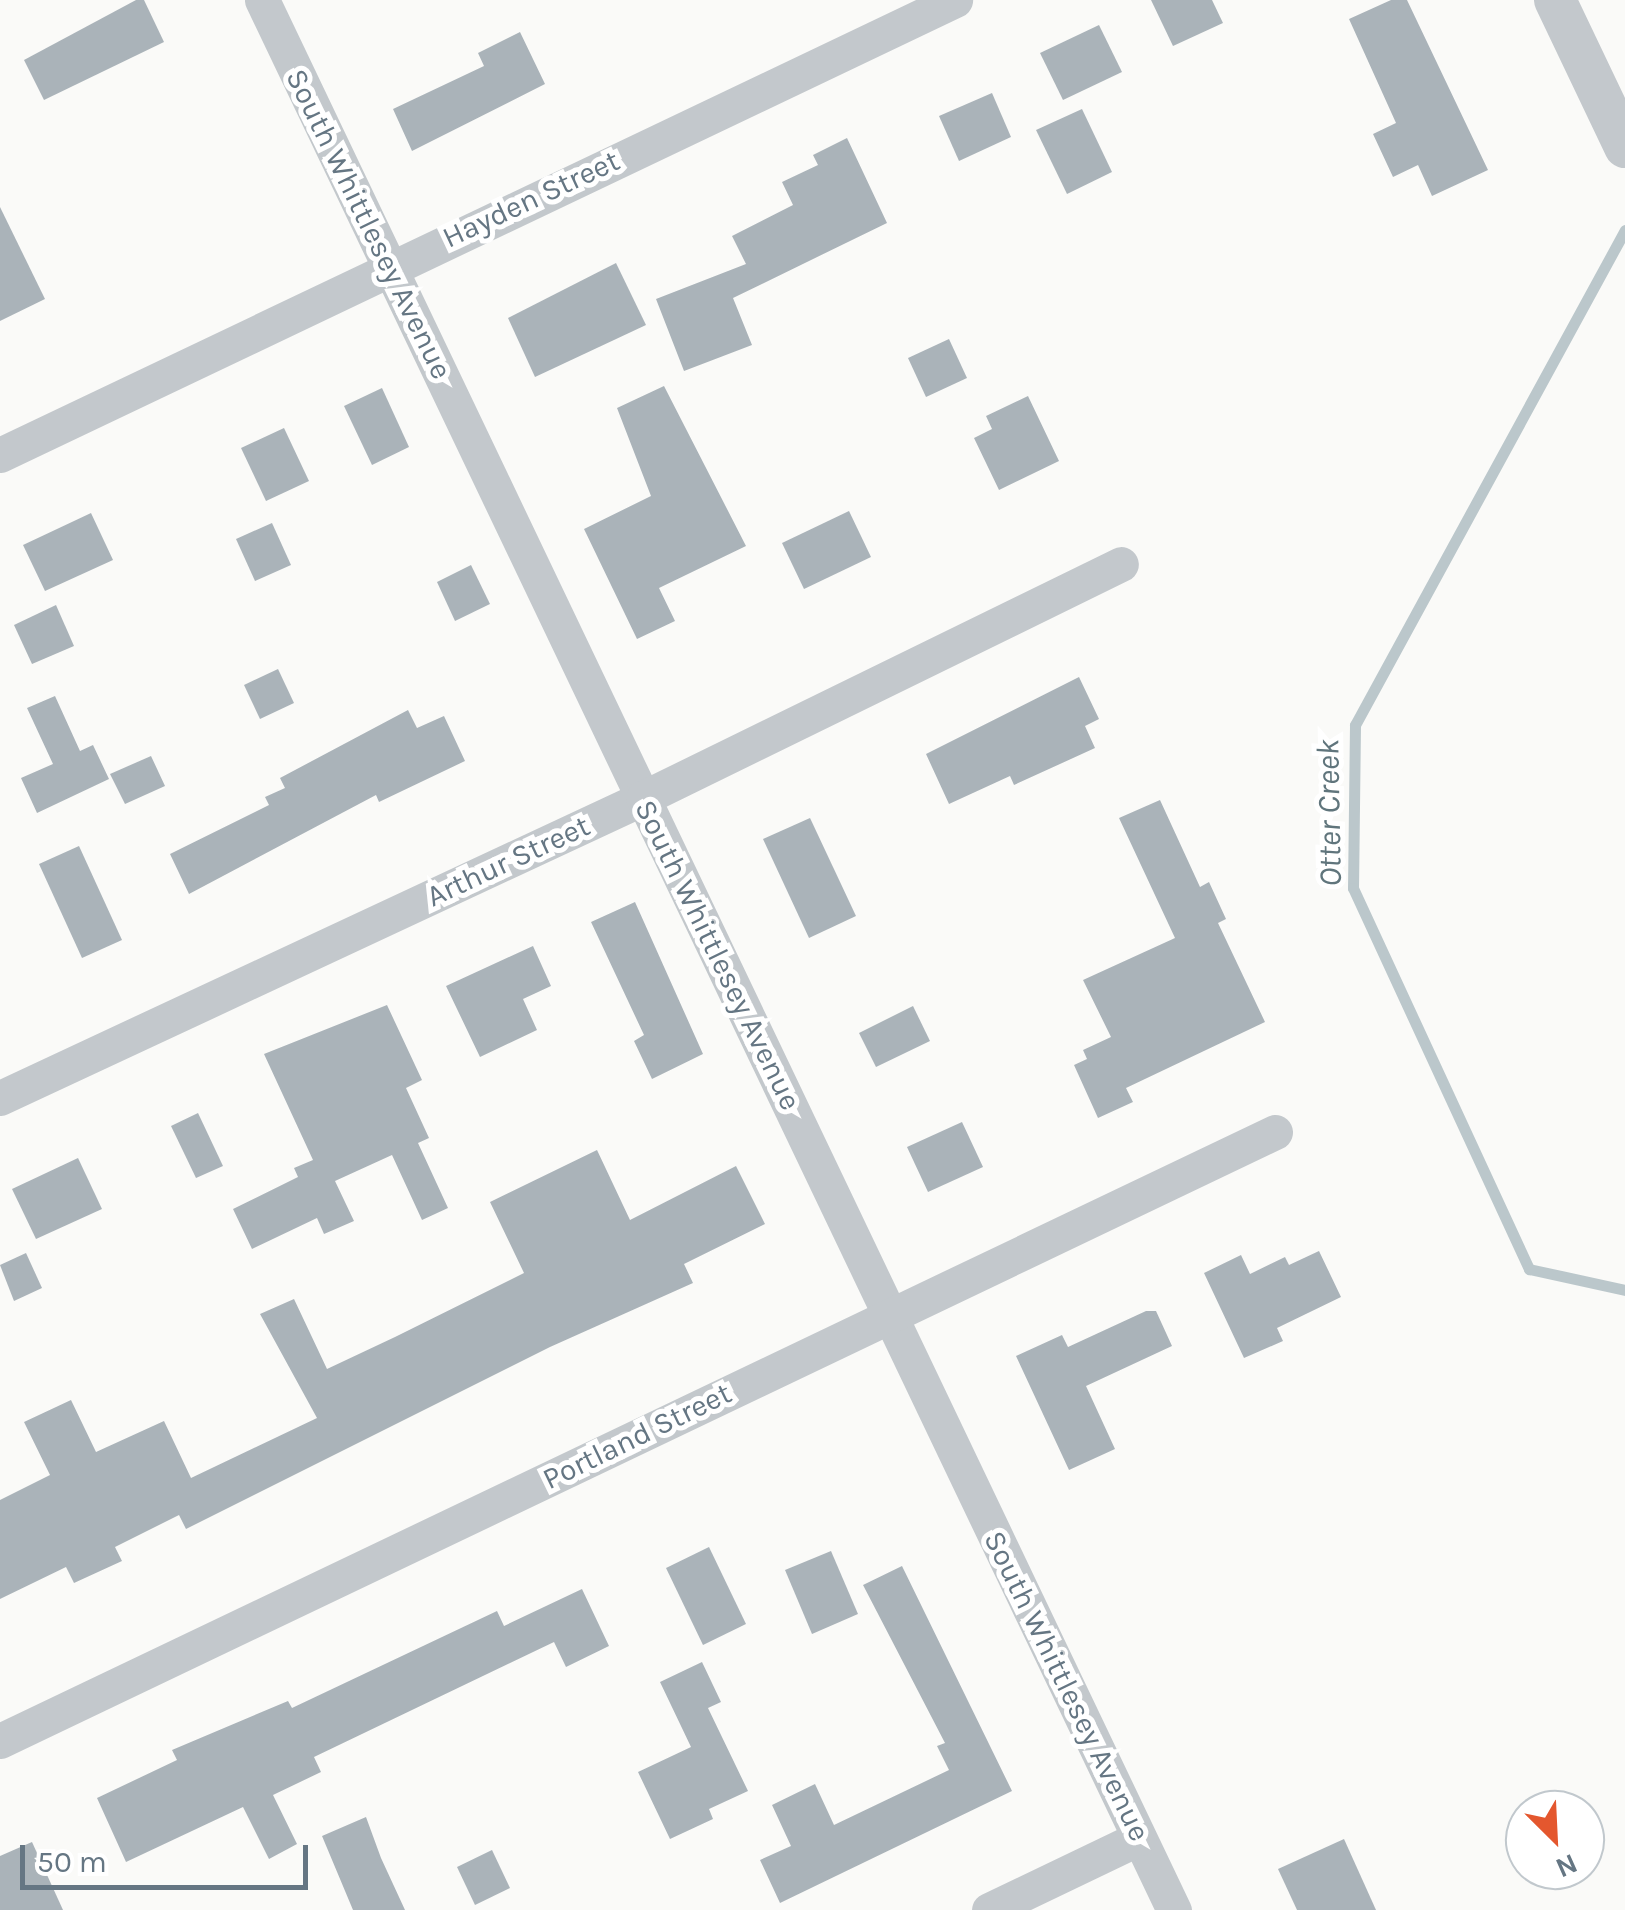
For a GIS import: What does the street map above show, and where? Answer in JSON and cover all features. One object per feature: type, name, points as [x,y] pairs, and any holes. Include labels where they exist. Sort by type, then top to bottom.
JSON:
[{"type":"street","name":"South Whittlesey Avenue","points":[[262,0],[1174,1910]]},
{"type":"street","name":"Hayden Street","points":[[0,455],[389,266],[955,0]]},
{"type":"street","points":[[1556,0],[1625,147]]},
{"type":"street","name":"Arthur Street","points":[[0,1098],[642,798],[1121,564]]},
{"type":"street","name":"Portland Street","points":[[0,1741],[1274,1132]]},
{"type":"street","points":[[989,1910],[1139,1838]]},
{"type":"building","points":[[136,0],[144,0],[164,42],[44,100],[24,60]]},
{"type":"building","points":[[1151,0],[1212,0],[1223,23],[1173,46]]},
{"type":"building","points":[[1391,0],[1407,0],[1488,170],[1432,196],[1418,165],[1393,177],[1373,134],[1396,123],[1349,19]]},
{"type":"building","points":[[1099,25],[1122,72],[1063,100],[1040,53]]},
{"type":"building","points":[[520,32],[545,84],[412,151],[393,109],[484,66],[478,53]]},
{"type":"building","points":[[992,93],[1011,137],[959,161],[939,116]]},
{"type":"building","points":[[1082,109],[1112,172],[1067,194],[1036,130]]},
{"type":"building","points":[[847,138],[887,223],[733,298],[752,345],[684,371],[656,299],[746,264],[732,236],[793,205],[782,182],[818,165],[813,155]]},
{"type":"building","points":[[0,207],[45,299],[0,321]]},
{"type":"building","points":[[616,263],[646,325],[535,377],[508,318]]},
{"type":"building","points":[[949,339],[967,378],[926,397],[908,358]]},
{"type":"building","points":[[664,386],[746,546],[659,588],[675,621],[637,639],[584,529],[651,496],[617,408]]},
{"type":"building","points":[[382,388],[409,447],[372,465],[344,406]]},
{"type":"building","points":[[1028,396],[1059,461],[999,490],[974,438],[992,429],[986,416]]},
{"type":"building","points":[[284,428],[309,481],[266,501],[241,448]]},
{"type":"building","points":[[849,511],[871,557],[804,589],[782,543]]},
{"type":"building","points":[[91,513],[113,560],[45,591],[23,545]]},
{"type":"building","points":[[272,523],[291,565],[255,581],[236,539]]},
{"type":"building","points":[[471,565],[490,604],[455,621],[437,582]]},
{"type":"building","points":[[56,605],[74,646],[32,664],[14,625]]},
{"type":"building","points":[[278,669],[294,703],[260,719],[244,685]]},
{"type":"building","points":[[1079,677],[1099,719],[1085,726],[1095,748],[1014,785],[1010,776],[949,804],[926,754]]},
{"type":"building","points":[[55,696],[80,751],[93,745],[109,779],[37,813],[21,778],[53,764],[27,708]]},
{"type":"building","points":[[408,710],[417,728],[444,716],[465,761],[379,802],[376,795],[189,894],[170,854],[269,805],[265,797],[285,788],[280,778]]},
{"type":"building","points":[[151,756],[165,786],[125,804],[110,774]]},
{"type":"building","points":[[1160,800],[1200,887],[1209,882],[1226,919],[1218,923],[1265,1022],[1126,1088],[1133,1102],[1098,1118],[1074,1065],[1087,1059],[1083,1050],[1111,1037],[1083,980],[1175,938],[1119,818]]},
{"type":"building","points":[[810,818],[856,916],[809,938],[763,839]]},
{"type":"building","points":[[79,846],[122,940],[82,958],[39,864]]},
{"type":"building","points":[[635,902],[703,1054],[652,1079],[634,1041],[644,1035],[591,922]]},
{"type":"building","points":[[533,946],[551,986],[523,999],[537,1030],[480,1057],[446,986]]},
{"type":"building","points":[[387,1005],[422,1080],[406,1088],[429,1138],[418,1143],[448,1208],[422,1220],[392,1155],[335,1181],[354,1221],[324,1234],[317,1218],[252,1249],[233,1209],[298,1177],[294,1168],[313,1160],[264,1054]]},
{"type":"building","points":[[913,1006],[930,1041],[876,1067],[859,1033]]},
{"type":"building","points":[[198,1113],[223,1166],[196,1178],[171,1126]]},
{"type":"building","points":[[962,1122],[983,1167],[928,1192],[907,1147]]},
{"type":"building","points":[[597,1150],[630,1220],[736,1166],[765,1224],[684,1264],[693,1283],[550,1347],[186,1529],[179,1515],[115,1547],[122,1561],[74,1583],[66,1567],[0,1599],[0,1500],[50,1475],[24,1422],[71,1400],[96,1452],[164,1421],[191,1478],[317,1418],[260,1314],[294,1299],[327,1369],[395,1337],[524,1273],[490,1202]]},
{"type":"building","points":[[78,1158],[102,1209],[36,1239],[12,1189]]},
{"type":"building","points":[[1319,1251],[1341,1297],[1277,1328],[1283,1341],[1244,1358],[1204,1273],[1241,1255],[1250,1274],[1285,1257],[1289,1265]]},
{"type":"building","points":[[26,1253],[42,1288],[14,1301],[0,1265]]},
{"type":"building","points":[[1146,1311],[1156,1311],[1172,1346],[1086,1386],[1115,1449],[1069,1470],[1016,1356],[1062,1335],[1068,1347]]},
{"type":"building","points":[[709,1547],[746,1624],[703,1645],[666,1568]]},
{"type":"building","points":[[831,1551],[858,1614],[812,1634],[785,1570]]},
{"type":"building","points":[[902,1566],[1012,1791],[780,1903],[760,1860],[791,1846],[772,1805],[815,1784],[834,1825],[949,1770],[937,1746],[945,1743],[863,1585]]},
{"type":"building","points":[[582,1589],[609,1646],[566,1667],[554,1642],[314,1757],[321,1772],[273,1795],[297,1844],[269,1859],[243,1807],[126,1862],[97,1798],[177,1760],[172,1750],[288,1701],[292,1708],[497,1611],[504,1626]]},
{"type":"building","points":[[702,1662],[721,1702],[708,1708],[748,1791],[709,1809],[713,1819],[670,1839],[638,1772],[691,1747],[660,1682]]},
{"type":"building","points":[[366,1817],[405,1910],[353,1910],[322,1836]]},
{"type":"building","points":[[1344,1839],[1376,1910],[1297,1910],[1278,1869]]},
{"type":"building","points":[[32,1842],[63,1910],[0,1910],[0,1856]]},
{"type":"building","points":[[492,1850],[510,1888],[475,1905],[457,1867]]},
{"type":"waterway","name":"Otter Creek","points":[[1625,230],[1355,725],[1353,888],[1529,1269],[1625,1290]]}]
